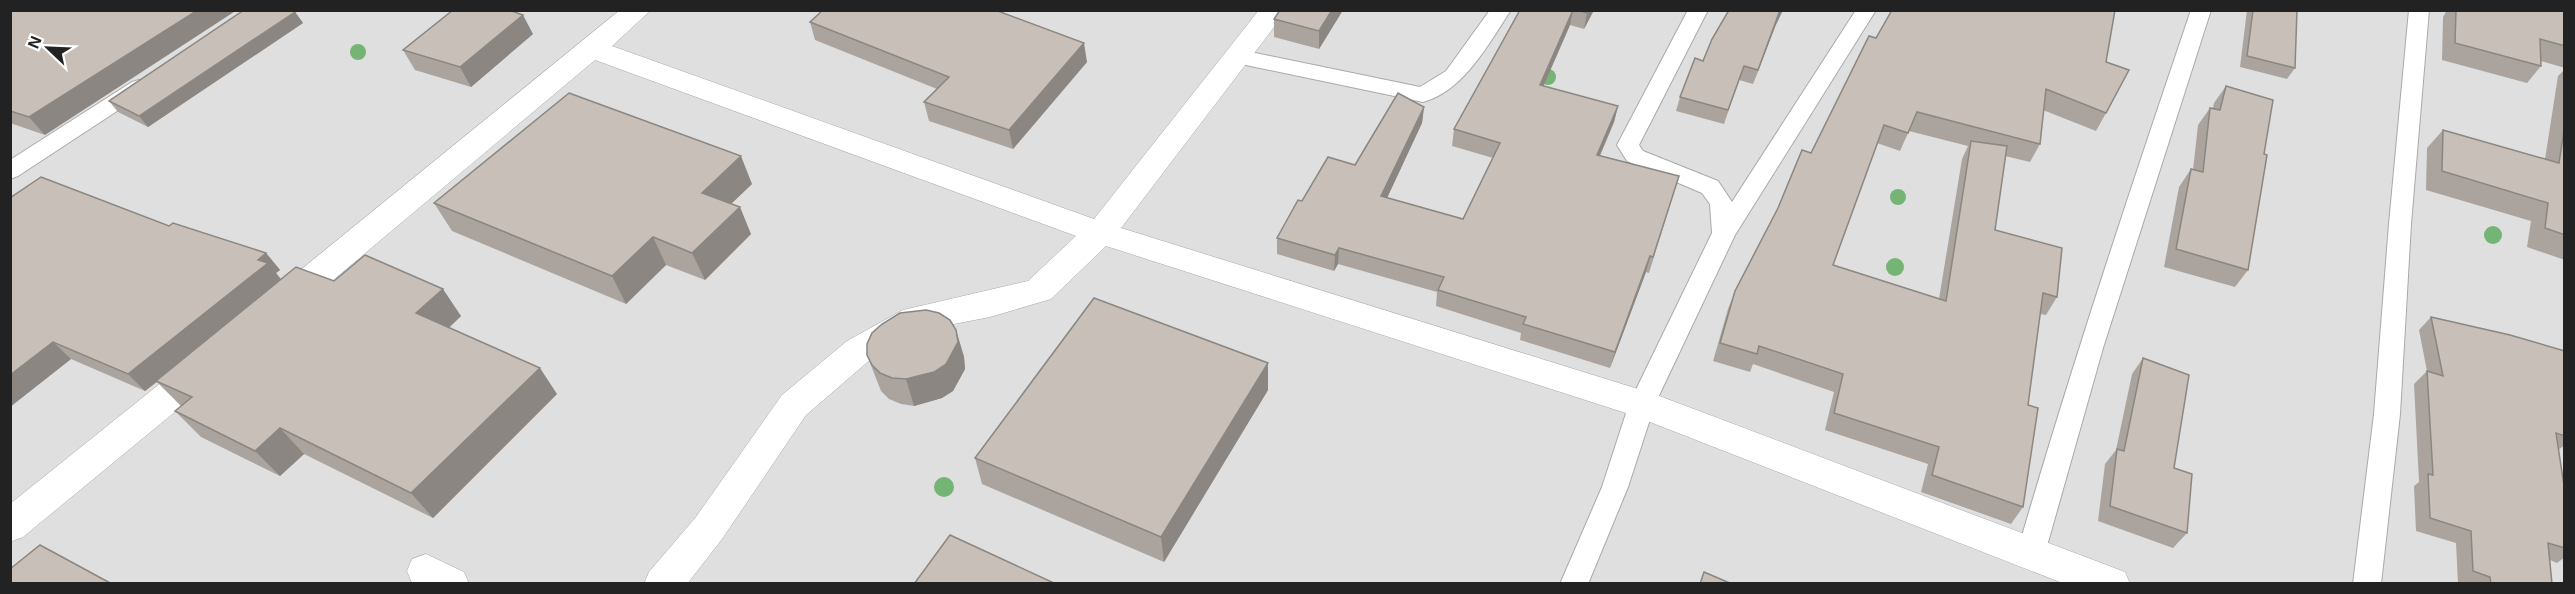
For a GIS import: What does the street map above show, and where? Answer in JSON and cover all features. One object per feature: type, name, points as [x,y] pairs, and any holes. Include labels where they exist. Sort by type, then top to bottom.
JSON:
[{"type":"street","points":[[260,322],[638,10]]},
{"type":"street","points":[[663,584],[709,528],[794,405],[859,350],[915,319],[990,304],[1039,290],[1100,233],[1274,10]]},
{"type":"street","points":[[592,49],[1100,233],[1642,404],[2111,584]]},
{"type":"street","points":[[10,526],[223,352]]},
{"type":"lane","points":[[1236,56],[1423,95],[1453,76],[1501,10]]},
{"type":"lane","points":[[1698,10],[1628,145],[1635,156],[1710,187],[1721,203],[1724,233]]},
{"type":"lane","points":[[1574,584],[1615,487],[1642,404],[1724,233],[1866,10]]},
{"type":"lane","points":[[2031,553],[2114,276],[2201,10]]},
{"type":"lane","points":[[2367,584],[2387,414],[2418,10]]},
{"type":"lane","points":[[10,171],[159,74]]},
{"type":"shaded area","points":[[11,11],[2564,11],[2564,583],[11,583]]},
{"type":"building","points":[[10,10],[198,10],[29,117],[10,111]]},
{"type":"building","points":[[244,10],[292,10],[295,12],[139,116],[109,101]]},
{"type":"building","points":[[453,10],[509,10],[523,15],[460,67],[403,50]]},
{"type":"building","points":[[823,10],[995,10],[1084,43],[1009,130],[924,102],[949,77],[810,22]]},
{"type":"building","points":[[1280,10],[1332,10],[1319,31],[1274,19]]},
{"type":"building","points":[[1520,10],[1573,10],[1540,85],[1618,106],[1597,155],[1679,176],[1653,257],[1650,256],[1615,352],[1523,324],[1526,317],[1438,290],[1444,277],[1339,248],[1335,255],[1277,238],[1298,200],[1302,201],[1328,157],[1355,165],[1398,93],[1424,107],[1381,196],[1463,219],[1500,143],[1454,129]]},
{"type":"building","points":[[1729,10],[1780,10],[1758,70],[1744,66],[1728,110],[1680,97],[1695,58],[1703,61],[1712,39]]},
{"type":"building","points":[[1892,10],[2115,10],[2106,62],[2129,70],[2106,113],[2046,89],[2040,144],[1917,112],[1908,133],[1884,125],[1833,265],[1946,301],[1971,141],[2007,146],[1995,230],[2062,248],[2057,297],[2043,293],[2028,405],[2038,408],[2023,507],[1932,475],[1939,447],[1834,413],[1843,374],[1759,346],[1757,354],[1720,343],[1735,291],[1778,208],[1802,150],[1811,153],[1869,36],[1876,38]]},
{"type":"building","points":[[2253,10],[2297,10],[2295,68],[2247,56]]},
{"type":"building","points":[[2456,10],[2565,10],[2565,46],[2540,39],[2541,66],[2455,43]]},
{"type":"building","points":[[2226,86],[2273,100],[2264,154],[2267,155],[2248,270],[2176,249],[2191,169],[2203,172],[2210,108],[2220,110]]},
{"type":"building","points":[[569,93],[741,156],[702,193],[740,207],[692,253],[653,237],[612,276],[434,203]]},
{"type":"building","points":[[2565,124],[2565,235],[2545,228],[2548,203],[2442,171],[2443,130],[2559,163]]},
{"type":"building","points":[[41,177],[169,226],[173,223],[266,253],[258,260],[268,263],[128,374],[53,342],[10,375],[10,198]]},
{"type":"building","points":[[365,255],[443,289],[416,313],[540,368],[411,493],[280,428],[255,451],[175,411],[192,397],[156,381],[296,267],[334,281]]},
{"type":"building","points":[[1094,298],[1268,363],[1161,537],[975,458]]},
{"type":"building","points":[[926,310],[939,313],[950,320],[956,330],[958,342],[946,364],[934,372],[906,379],[892,378],[880,373],[872,365],[867,355],[867,344],[872,333],[900,313]]},
{"type":"building","points":[[2431,317],[2510,335],[2565,351],[2565,436],[2556,433],[2565,492],[2565,548],[2548,543],[2552,584],[2491,584],[2490,577],[2473,571],[2471,531],[2430,518],[2428,474],[2433,475],[2427,371],[2443,376]]},
{"type":"building","points":[[2143,358],[2189,375],[2174,468],[2192,474],[2187,533],[2110,506],[2117,449],[2124,451]]},
{"type":"building","points":[[950,535],[1056,584],[914,584]]},
{"type":"building","points":[[40,545],[112,584],[10,584],[10,569]]},
{"type":"building","points":[[1704,572],[1732,584],[1700,584]]}]
